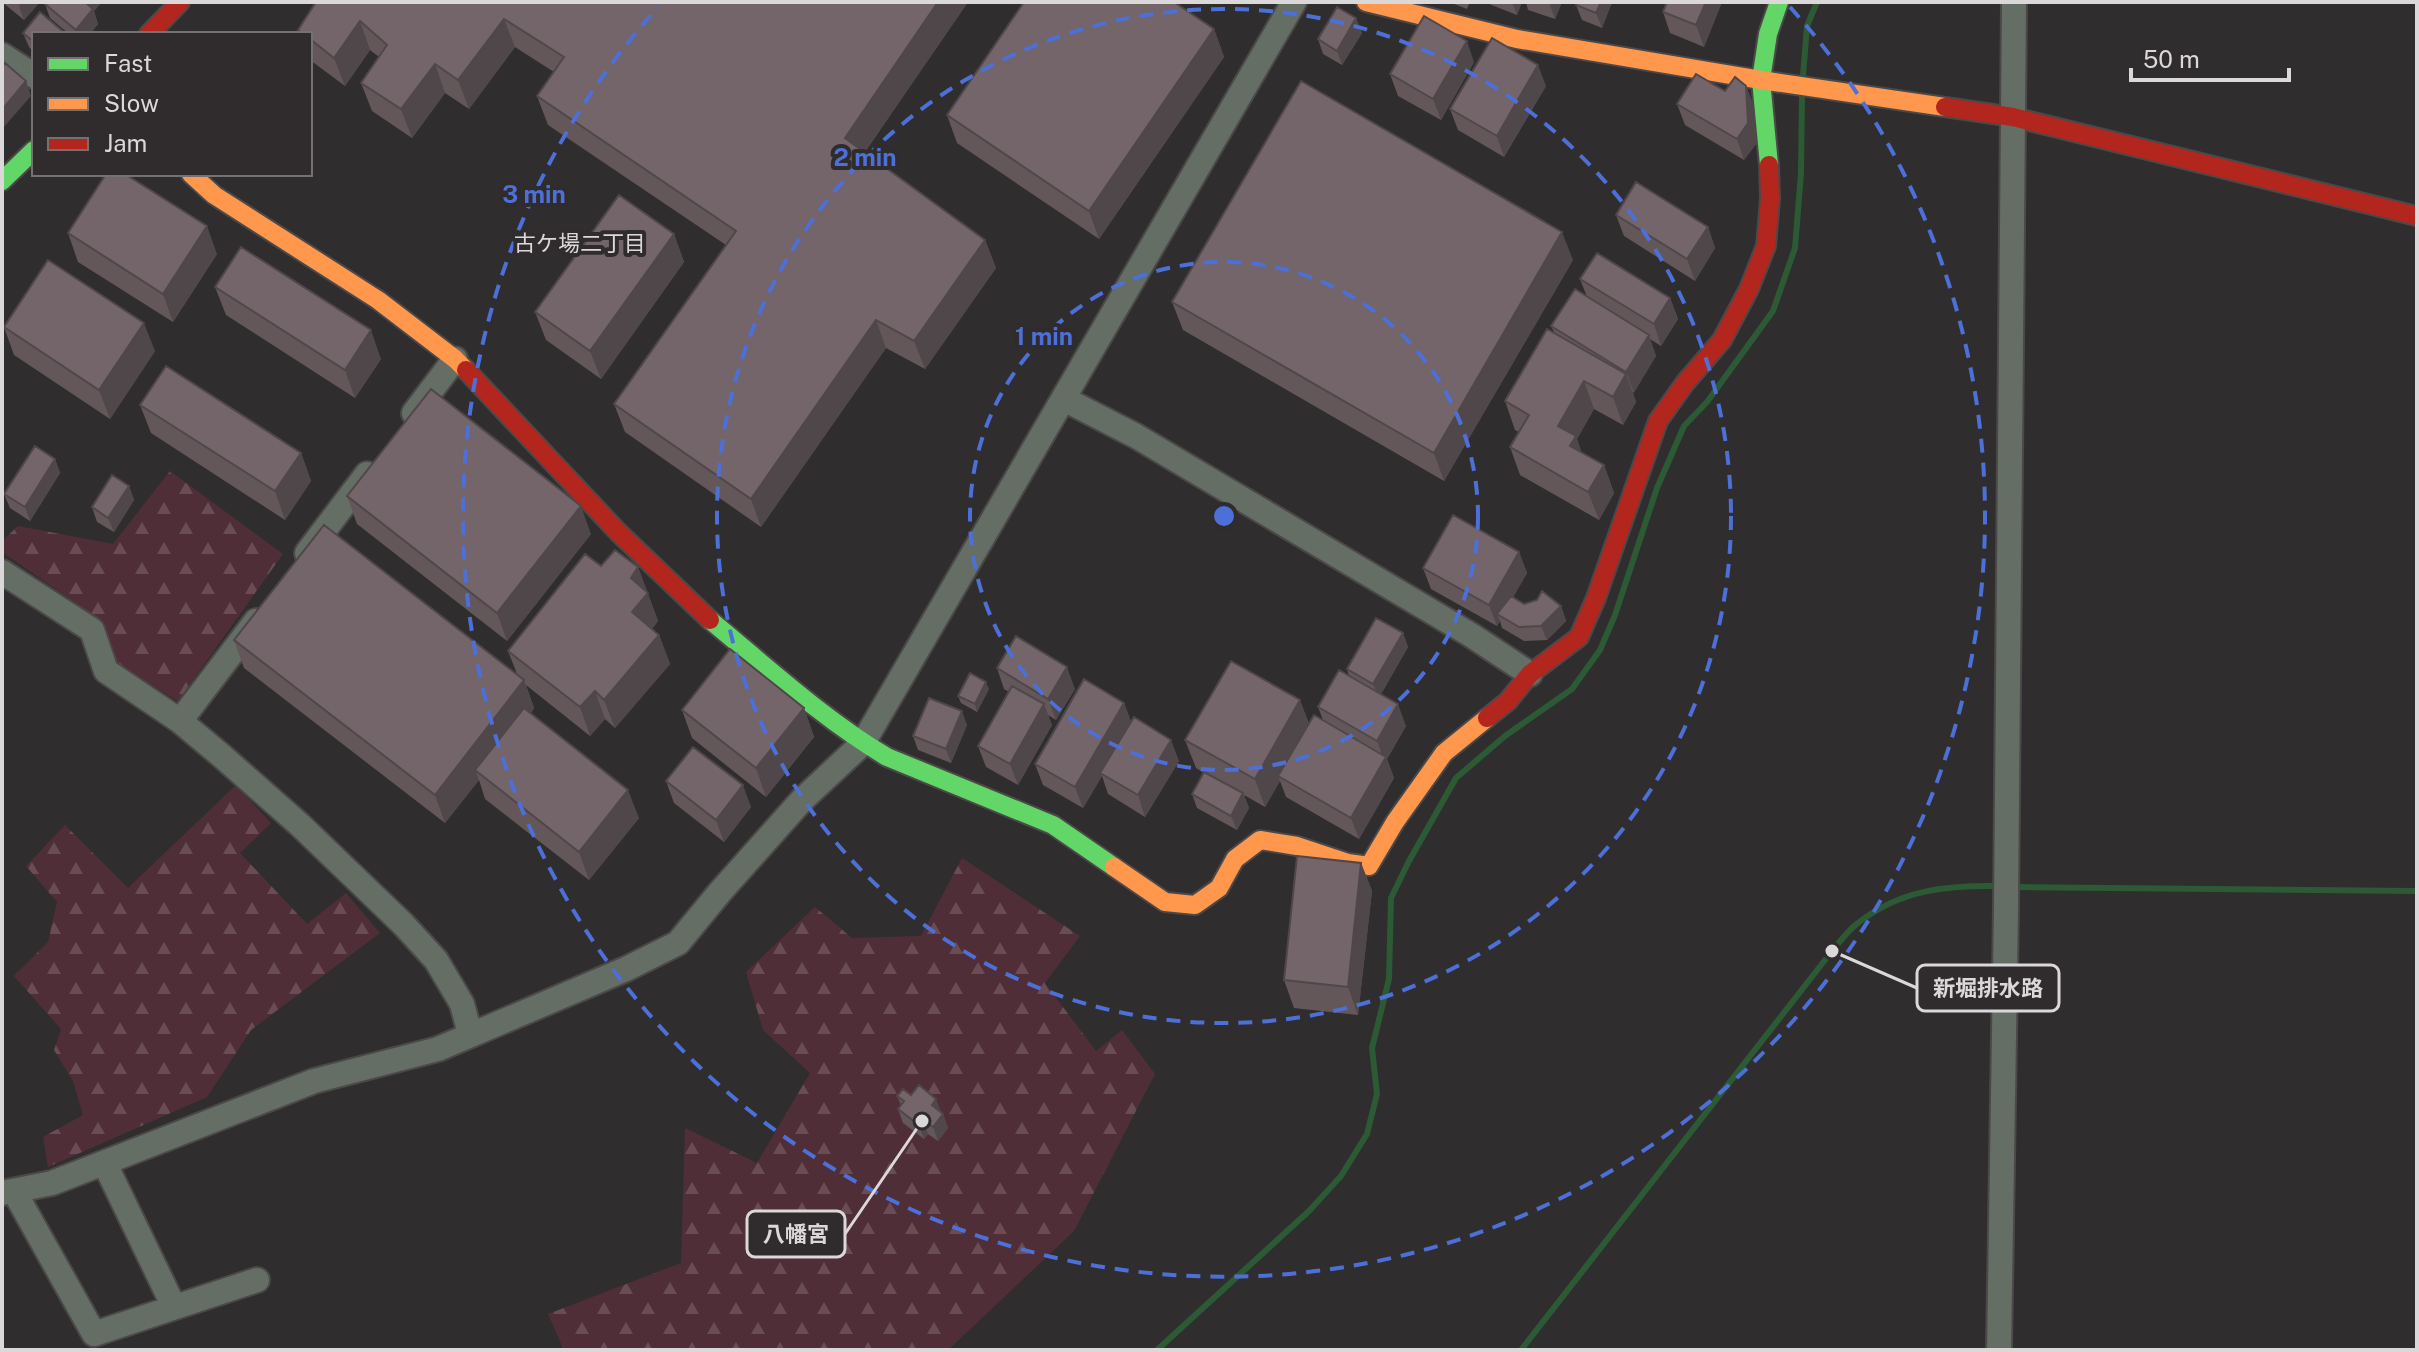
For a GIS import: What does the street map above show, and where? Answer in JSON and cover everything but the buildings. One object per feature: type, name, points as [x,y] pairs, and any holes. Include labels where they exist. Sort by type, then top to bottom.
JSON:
[{"type":"street","points":[[151,32],[180,2]]},
{"type":"street","points":[[257,1280],[94,1334],[8,1192],[52,1183],[105,1164],[314,1081],[438,1049],[626,969],[678,943],[802,800],[863,743],[1294,2]]},
{"type":"street","points":[[1366,2],[1517,39],[1761,80],[2013,117],[2417,216]]},
{"type":"street","points":[[193,176],[214,195],[378,300],[455,359],[618,532],[692,605],[863,743],[900,763],[1053,825],[1165,902],[1195,905],[1219,888],[1235,859],[1260,840],[1320,852],[1347,865],[1369,866],[1395,822],[1444,753],[1508,701],[1530,674],[1579,637],[1596,598],[1658,421],[1722,340],[1749,289],[1766,246],[1770,199],[1769,143],[1761,80],[1768,34],[1779,2]]},
{"type":"street","points":[[1999,1350],[2014,2]]},
{"type":"street","points":[[2,55],[32,75]]},
{"type":"street","points":[[2,181],[32,152]]},
{"type":"street","points":[[398,434],[455,359]]},
{"type":"street","points":[[1064,399],[1136,436],[1471,635],[1530,674]]},
{"type":"street","points":[[294,571],[379,459]]},
{"type":"street","points":[[2,572],[92,630],[106,671],[180,721],[300,825],[436,960],[462,1004],[470,1034]]},
{"type":"street","points":[[180,721],[265,609]]},
{"type":"street","points":[[105,1164],[174,1307]]},
{"type":"green space","points":[[170,471],[283,554],[178,701],[115,663],[100,620],[2,552],[2,541],[18,526],[113,544]]},
{"type":"green space","points":[[236,785],[271,823],[240,853],[307,924],[346,893],[380,933],[251,1030],[207,1097],[48,1167],[43,1137],[83,1115],[73,1081],[54,1050],[61,1029],[14,976],[48,942],[57,902],[26,866],[65,825],[128,888]]},
{"type":"green space","points":[[962,858],[1080,936],[1045,983],[1096,1051],[1122,1030],[1155,1074],[1074,1231],[948,1350],[564,1350],[548,1314],[681,1263],[685,1128],[757,1163],[810,1073],[763,1030],[746,972],[815,907],[852,938],[921,936]]},
{"type":"waterway","points":[[1803,76],[1807,26],[1817,2]]},
{"type":"waterway","points":[[1157,1350],[1309,1211],[1341,1176],[1367,1134],[1377,1094],[1372,1048],[1389,979],[1391,898],[1456,778],[1505,736],[1572,689],[1600,650],[1615,615],[1657,488],[1684,426],[1707,402],[1773,311],[1795,248],[1801,173],[1802,96]]},
{"type":"waterway","points":[[1521,1350],[1851,929],[1874,912],[1908,896],[1944,888],[2001,886]]},
{"type":"waterway","points":[[2013,887],[2417,891]]},
{"type":"traffic: fast","points":[[1769,165],[1761,80],[1768,34],[1779,2]]},
{"type":"traffic: fast","points":[[2,181],[32,152]]},
{"type":"traffic: fast","points":[[710,620],[818,709],[887,757],[1053,825],[1114,867]]},
{"type":"traffic: slow","points":[[1366,2],[1517,39],[1945,107]]},
{"type":"traffic: slow","points":[[193,176],[214,195],[378,300],[466,370]]},
{"type":"traffic: slow","points":[[1114,867],[1165,902],[1195,905],[1219,888],[1235,859],[1260,840],[1297,846],[1348,863],[1369,866],[1395,822],[1444,753],[1487,718]]},
{"type":"traffic: jam","points":[[151,32],[180,2]]},
{"type":"traffic: jam","points":[[1945,107],[2013,117],[2417,216]]},
{"type":"traffic: jam","points":[[1487,718],[1508,701],[1530,674],[1579,637],[1596,598],[1658,421],[1722,340],[1749,289],[1766,246],[1769,165]]},
{"type":"traffic: jam","points":[[466,370],[618,532],[710,620]]},
{"type":"place","name":"新堀排水路","points":[[1832,951]]},
{"type":"place","name":"八幡宮","points":[[922,1121]]},
{"type":"district","name":"古ケ場二丁目","points":[[580,243]]}]
